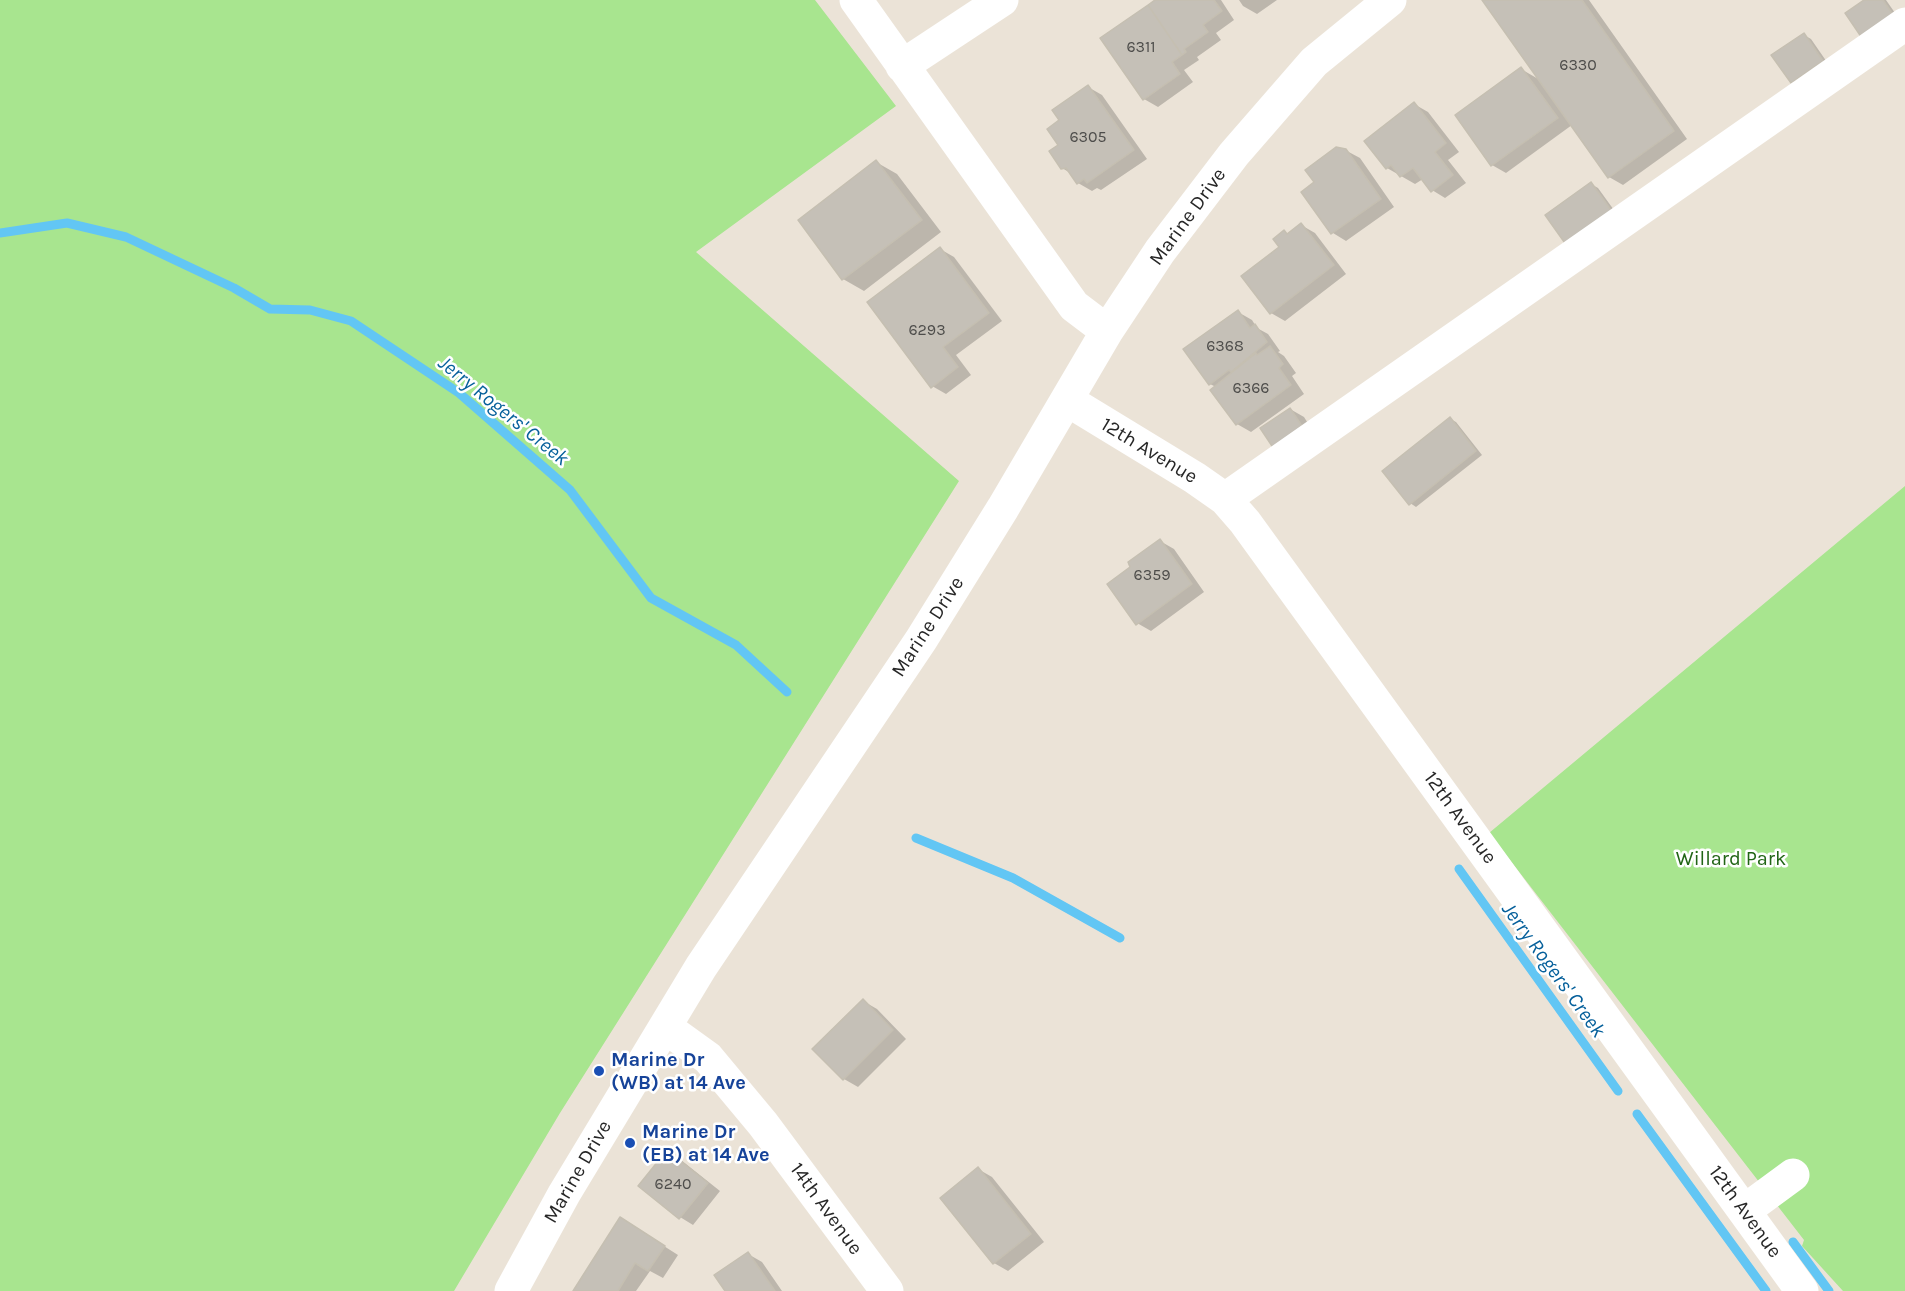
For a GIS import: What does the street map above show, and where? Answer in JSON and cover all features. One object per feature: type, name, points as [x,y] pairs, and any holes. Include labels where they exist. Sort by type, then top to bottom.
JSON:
[{"type":"street","points":[[856,0],[1074,306],[1107,331]]},
{"type":"street","points":[[902,66],[1002,0]]},
{"type":"street","name":"Marine Drive","points":[[511,1291],[564,1194],[701,967],[921,640],[1003,508],[1107,331],[1160,252],[1234,154],[1314,62],[1390,0]]},
{"type":"street","points":[[1225,499],[1905,24]]},
{"type":"street","name":"12th Avenue","points":[[1067,400],[1195,478],[1225,499],[1245,522],[1802,1291]]},
{"type":"street","name":"14th Avenue","points":[[665,1027],[708,1058],[756,1116],[887,1291]]},
{"type":"street","points":[[1744,1211],[1793,1175]]},
{"type":"green space","points":[[0,0],[815,0],[896,106],[696,252],[959,481],[560,1113],[454,1291],[0,1291]]},
{"type":"green space","name":"Willard Park","points":[[1905,486],[1905,1291],[1843,1291],[1802,1246],[1804,1240],[1489,833]]},
{"type":"building","points":[[1155,0],[1214,0],[1222,11],[1203,25],[1208,32],[1184,49],[1186,52],[1182,55],[1148,5]]},
{"type":"building","points":[[1482,0],[1582,0],[1674,131],[1608,178]]},
{"type":"building","points":[[1864,0],[1883,0],[1896,19],[1864,41],[1845,13]]},
{"type":"building","points":[[1148,5],[1182,55],[1172,62],[1180,74],[1143,100],[1100,38]]},
{"type":"building","points":[[1804,33],[1823,61],[1791,83],[1771,55]]},
{"type":"building","points":[[1521,67],[1558,118],[1491,166],[1455,115]]},
{"type":"building","points":[[1088,85],[1134,150],[1087,183],[1084,179],[1077,184],[1066,168],[1061,169],[1049,151],[1058,145],[1047,129],[1059,120],[1052,110]]},
{"type":"building","points":[[1414,102],[1446,143],[1435,152],[1453,175],[1431,192],[1413,168],[1400,177],[1391,165],[1386,169],[1364,141]]},
{"type":"building","points":[[1336,147],[1346,149],[1381,199],[1331,234],[1301,192],[1314,182],[1305,170]]},
{"type":"building","points":[[876,160],[922,220],[842,280],[798,220]]},
{"type":"building","points":[[1591,182],[1613,213],[1567,246],[1545,215]]},
{"type":"building","points":[[1301,223],[1334,265],[1270,314],[1241,276],[1279,247],[1273,239],[1284,230],[1287,234]]},
{"type":"building","points":[[940,247],[989,313],[943,347],[958,367],[931,388],[867,302]]},
{"type":"building","points":[[1238,310],[1250,328],[1255,324],[1267,342],[1231,372],[1229,370],[1209,385],[1183,349]]},
{"type":"building","points":[[1270,346],[1283,364],[1279,368],[1291,385],[1236,425],[1210,390],[1256,353],[1257,355]]},
{"type":"building","points":[[1290,408],[1308,435],[1278,455],[1260,428]]},
{"type":"building","points":[[1450,417],[1476,451],[1409,505],[1382,471]]},
{"type":"building","points":[[1160,539],[1192,584],[1136,625],[1107,584],[1130,567],[1128,562]]},
{"type":"building","points":[[863,999],[893,1030],[843,1080],[812,1049]]},
{"type":"building","points":[[667,1150],[708,1183],[679,1219],[638,1186]]},
{"type":"building","points":[[978,1167],[1031,1234],[993,1264],[940,1198]]},
{"type":"building","points":[[620,1217],[665,1246],[648,1271],[635,1263],[618,1291],[573,1291]]},
{"type":"building","points":[[748,1252],[775,1291],[725,1291],[714,1275]]},
{"type":"waterway","name":"Jerry Rogers' Creek","points":[[0,233],[67,223],[126,237],[234,288],[270,309],[310,310],[351,321],[459,393],[570,490],[651,598],[736,645],[787,692]]},
{"type":"waterway","name":"Jerry Rogers' Creek","points":[[916,838],[1013,878],[1120,938]]},
{"type":"waterway","name":"Jerry Rogers' Creek","points":[[1459,869],[1618,1091]]},
{"type":"waterway","name":"Jerry Rogers' Creek","points":[[1637,1114],[1766,1291]]},
{"type":"waterway","points":[[1793,1242],[1829,1291]]},
{"type":"place","name":"Marine Dr (WB) at 14 Ave","points":[[599,1071]]},
{"type":"place","name":"Marine Dr (EB) at 14 Ave","points":[[630,1143]]}]
